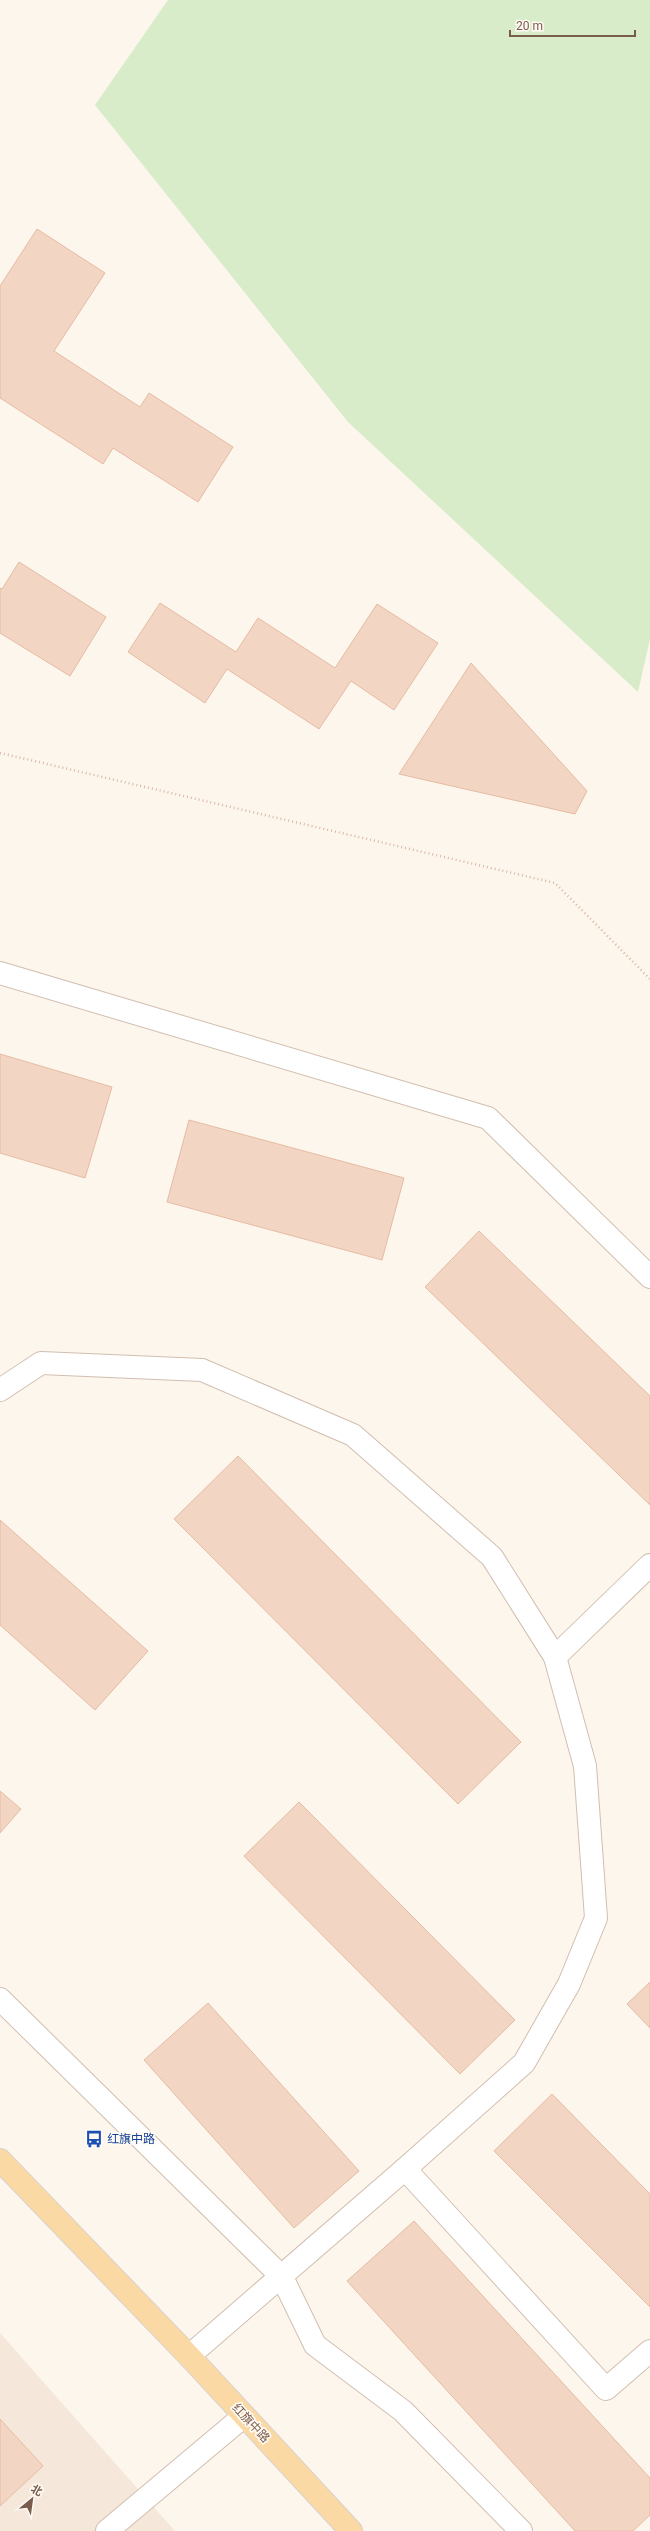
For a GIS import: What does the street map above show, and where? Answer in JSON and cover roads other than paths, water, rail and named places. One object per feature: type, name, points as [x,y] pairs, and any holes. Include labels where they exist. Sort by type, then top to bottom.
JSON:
[{"type":"main road","name":"红旗中路","points":[[3,2169],[189,2356],[352,2531]]},
{"type":"street","points":[[0,973],[488,1118],[650,1277]]},
{"type":"street","points":[[2,1385],[41,1363],[202,1370],[354,1435],[492,1557],[555,1658],[585,1766],[596,1918],[569,1984],[524,2063],[405,2170],[189,2356]]},
{"type":"street","points":[[555,1658],[650,1565]]},
{"type":"street","points":[[0,1999],[282,2276],[315,2345],[403,2411],[521,2531]]},
{"type":"street","points":[[405,2170],[606,2390],[650,2351]]},
{"type":"street","points":[[107,2531],[244,2416]]},
{"type":"place","name":"红旗中路","points":[[94,2139]]}]
